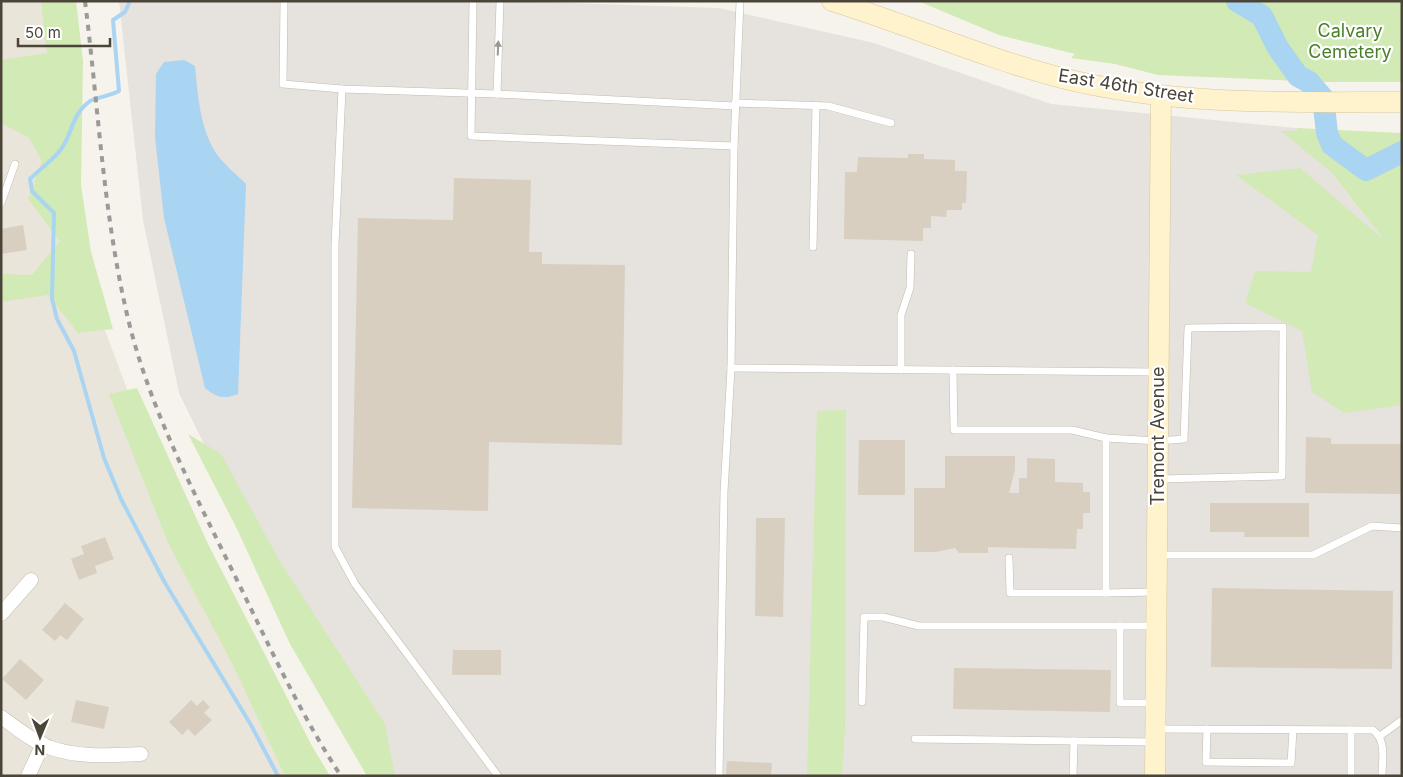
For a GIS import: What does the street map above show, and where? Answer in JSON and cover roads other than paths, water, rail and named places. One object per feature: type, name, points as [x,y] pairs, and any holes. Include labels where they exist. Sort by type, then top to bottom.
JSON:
[{"type":"street","name":"East 46th Street","points":[[832,1],[884,17],[972,50],[1062,78],[1161,96],[1273,101],[1402,102]]},
{"type":"street","name":"Tremont Avenue","points":[[1155,776],[1161,96]]},
{"type":"street","points":[[1,614],[31,580]]},
{"type":"street","points":[[1,717],[24,734],[51,748],[94,756],[141,754]]},
{"type":"street","points":[[28,776],[43,744]]},
{"type":"lane","points":[[284,1],[283,84],[342,89],[828,106],[891,123]]},
{"type":"lane","points":[[473,1],[471,136],[734,146]]},
{"type":"lane","points":[[497,94],[500,1]]},
{"type":"lane","points":[[719,776],[724,492],[731,368],[735,104],[740,1]]},
{"type":"lane","points":[[342,89],[335,245],[335,547],[355,584],[498,776]]},
{"type":"lane","points":[[813,247],[816,106]]},
{"type":"lane","points":[[1,203],[15,164]]},
{"type":"lane","points":[[901,370],[902,315],[910,288],[911,254]]},
{"type":"lane","points":[[953,370],[954,430],[1072,430],[1106,438],[1158,441],[1184,439],[1188,328],[1283,327],[1282,476],[1158,480]]},
{"type":"lane","points":[[731,368],[1159,372]]},
{"type":"lane","points":[[1106,438],[1106,593]]},
{"type":"lane","points":[[1157,555],[1314,555],[1372,526],[1402,528]]},
{"type":"lane","points":[[1009,558],[1010,592],[1157,592]]},
{"type":"lane","points":[[862,702],[864,617],[883,617],[919,626],[1156,626]]},
{"type":"lane","points":[[1120,626],[1120,704],[1156,704]]},
{"type":"lane","points":[[1380,736],[1402,720]]},
{"type":"lane","points":[[1207,730],[1206,762],[1291,763],[1293,730]]},
{"type":"lane","points":[[915,739],[1074,741],[1156,736],[1207,730],[1373,730],[1380,736],[1383,743],[1382,776]]},
{"type":"lane","points":[[1351,730],[1351,776]]},
{"type":"lane","points":[[1073,776],[1074,741]]},
{"type":"water","points":[[184,60],[195,66],[201,113],[212,146],[221,160],[246,184],[238,394],[228,397],[213,394],[205,388],[164,218],[155,137],[156,74],[164,62]]},
{"type":"waterway","points":[[130,1],[125,12],[113,20],[119,91],[92,100],[83,107],[78,113],[63,146],[30,179],[32,191],[54,213],[52,299],[57,319],[74,351],[104,458],[121,499],[165,583],[251,725],[278,776]]},
{"type":"waterway","points":[[1237,1],[1262,16],[1278,48],[1298,76],[1309,82],[1323,98],[1327,133],[1332,145],[1366,170],[1402,152]]},
{"type":"railway","points":[[85,1],[106,195],[118,272],[135,345],[146,379],[172,445],[272,651],[311,727],[341,776]]},
{"type":"park label","name":"Calvary Cemetery","points":[[1350,41]]}]
